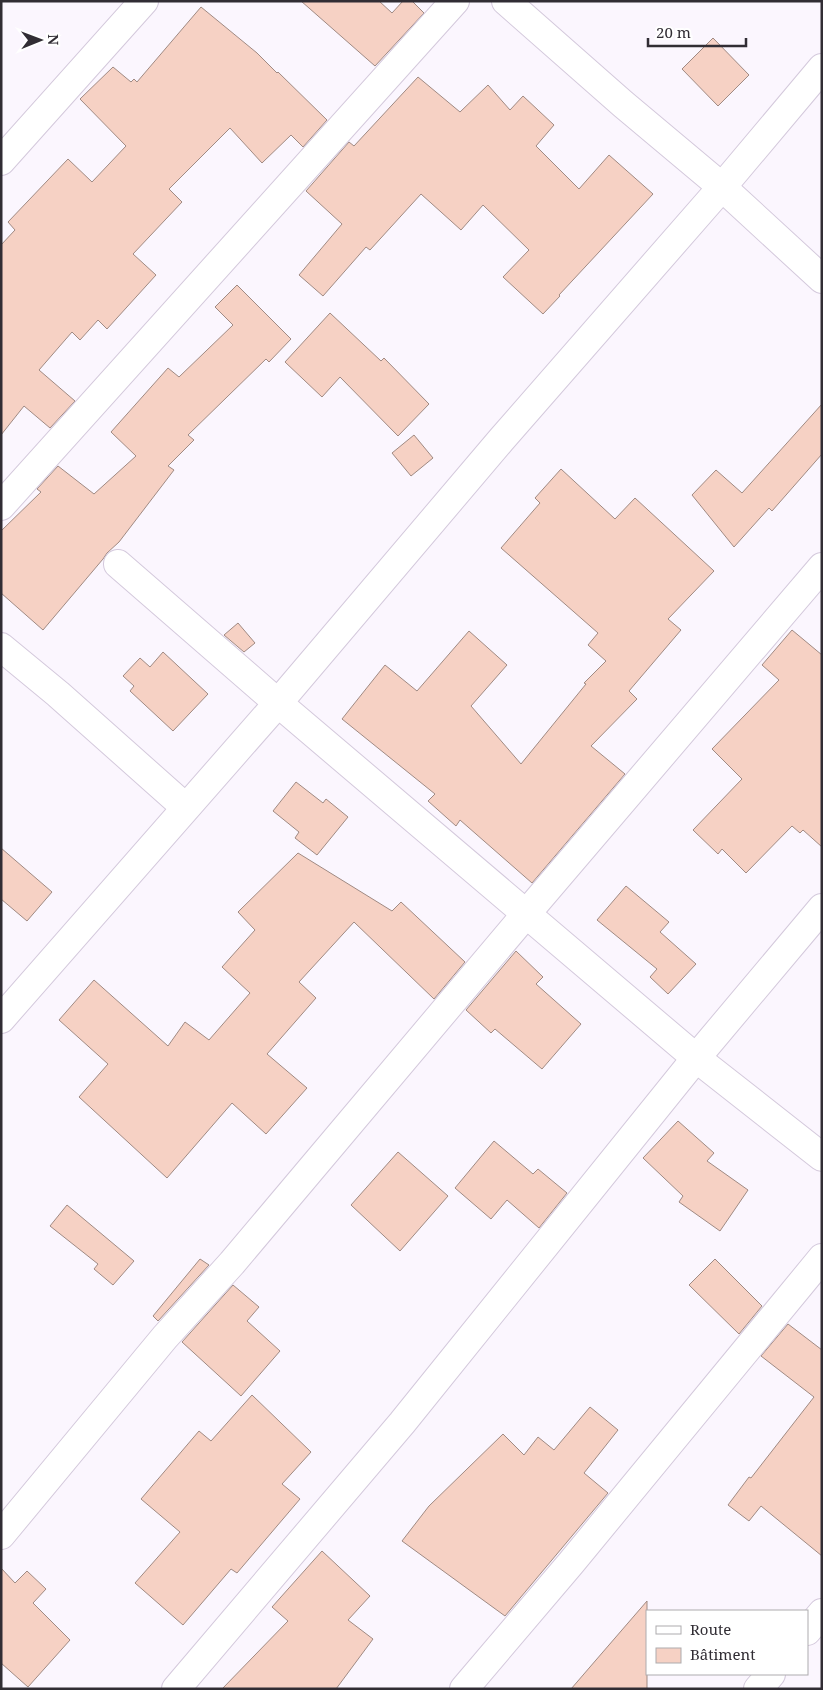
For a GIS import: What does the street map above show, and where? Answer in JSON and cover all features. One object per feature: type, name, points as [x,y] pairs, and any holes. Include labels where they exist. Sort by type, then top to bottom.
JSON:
[{"type":"street","points":[[1,161],[144,1]]},
{"type":"street","points":[[1,506],[455,1]]},
{"type":"street","points":[[506,1],[623,104],[722,187],[822,279]]},
{"type":"street","points":[[1,1019],[278,703],[501,440],[722,187],[822,68]]},
{"type":"street","points":[[118,564],[278,703],[696,1058],[822,1157]]},
{"type":"street","points":[[1,1535],[165,1336],[232,1263],[822,567]]},
{"type":"street","points":[[1,647],[58,694],[186,807]]},
{"type":"street","points":[[176,1689],[402,1423],[696,1058],[822,908]]},
{"type":"street","points":[[464,1689],[571,1563],[822,1258]]},
{"type":"street","points":[[808,1630],[822,1613]]},
{"type":"street","points":[[758,1689],[770,1675]]},
{"type":"building","points":[[301,1],[379,1],[392,13],[403,1],[412,1],[424,13],[375,66]]},
{"type":"building","points":[[201,7],[257,53],[327,120],[303,147],[291,135],[262,163],[230,128],[169,189],[182,202],[133,254],[156,275],[107,329],[98,320],[80,340],[72,332],[39,370],[75,401],[50,428],[24,406],[1,435],[1,245],[15,230],[8,222],[68,159],[92,182],[126,146],[80,99],[113,67],[131,82],[134,79],[137,82]]},
{"type":"building","points":[[713,38],[749,75],[718,106],[682,69]]},
{"type":"building","points":[[418,77],[460,112],[488,85],[510,110],[523,96],[554,125],[536,146],[579,189],[609,155],[653,194],[543,314],[503,277],[529,250],[483,205],[461,230],[421,194],[370,250],[366,247],[323,296],[299,275],[342,224],[306,191],[349,142],[354,146]]},
{"type":"building","points":[[237,285],[291,339],[269,362],[266,359],[188,435],[194,440],[168,466],[174,470],[119,542],[107,553],[43,630],[1,593],[1,531],[41,492],[37,489],[58,466],[94,494],[136,456],[111,432],[168,368],[179,377],[233,325],[215,307]]},
{"type":"building","points":[[330,313],[381,361],[384,358],[429,404],[398,436],[340,377],[322,397],[285,362]]},
{"type":"building","points":[[822,404],[822,454],[772,511],[769,508],[734,547],[692,495],[716,470],[742,493]]},
{"type":"building","points":[[414,435],[433,458],[411,476],[392,453]]},
{"type":"building","points":[[561,469],[615,519],[635,498],[714,571],[668,619],[681,630],[629,691],[637,699],[591,746],[625,774],[532,883],[460,820],[456,826],[428,801],[435,794],[342,719],[385,665],[417,691],[469,631],[507,665],[471,706],[521,764],[586,684],[584,683],[606,661],[588,645],[598,633],[501,548],[540,503],[535,498]]},
{"type":"building","points":[[238,623],[255,643],[244,652],[224,635]]},
{"type":"building","points":[[792,630],[822,655],[822,847],[803,830],[800,833],[792,826],[746,873],[722,849],[718,854],[693,830],[742,779],[712,749],[779,680],[762,665]]},
{"type":"building","points":[[163,652],[208,694],[173,731],[130,691],[134,686],[123,676],[140,658],[150,667]]},
{"type":"building","points":[[296,782],[323,803],[326,799],[348,817],[317,855],[295,838],[299,832],[273,811]]},
{"type":"building","points":[[1,848],[52,892],[27,921],[1,899]]},
{"type":"building","points":[[298,853],[392,911],[401,902],[465,962],[434,999],[354,922],[299,982],[316,998],[267,1054],[307,1088],[266,1134],[232,1103],[167,1178],[79,1097],[108,1064],[59,1020],[94,980],[168,1046],[185,1022],[209,1040],[250,993],[222,967],[255,930],[238,912]]},
{"type":"building","points":[[626,886],[669,922],[660,932],[696,964],[668,994],[650,977],[657,969],[597,920]]},
{"type":"building","points":[[516,951],[543,977],[536,984],[581,1024],[542,1069],[495,1029],[491,1033],[466,1010]]},
{"type":"building","points":[[678,1121],[714,1153],[707,1161],[748,1190],[720,1231],[679,1202],[683,1196],[643,1158]]},
{"type":"building","points":[[494,1141],[533,1174],[538,1169],[567,1193],[539,1228],[507,1200],[491,1219],[455,1188]]},
{"type":"building","points":[[398,1152],[448,1196],[400,1251],[351,1205]]},
{"type":"building","points":[[67,1205],[134,1261],[113,1285],[94,1269],[98,1264],[50,1226]]},
{"type":"building","points":[[200,1259],[209,1265],[158,1321],[153,1316]]},
{"type":"building","points":[[715,1259],[762,1306],[739,1334],[689,1285]]},
{"type":"building","points":[[233,1285],[259,1307],[247,1321],[280,1351],[241,1396],[182,1342]]},
{"type":"building","points":[[788,1324],[822,1350],[822,1556],[761,1506],[749,1521],[728,1505],[814,1397],[761,1356]]},
{"type":"building","points":[[252,1395],[311,1452],[282,1484],[300,1499],[237,1573],[231,1569],[183,1625],[135,1583],[180,1532],[141,1499],[199,1431],[211,1441]]},
{"type":"building","points":[[590,1407],[618,1430],[584,1473],[608,1493],[505,1616],[402,1541],[429,1506],[503,1434],[524,1455],[538,1437],[554,1450]]},
{"type":"building","points":[[322,1551],[370,1596],[348,1620],[373,1639],[336,1689],[222,1689],[288,1621],[272,1607]]},
{"type":"building","points":[[1,1568],[15,1583],[27,1571],[46,1589],[33,1603],[70,1640],[28,1687],[1,1663]]},
{"type":"building","points":[[647,1601],[647,1689],[571,1689]]}]
